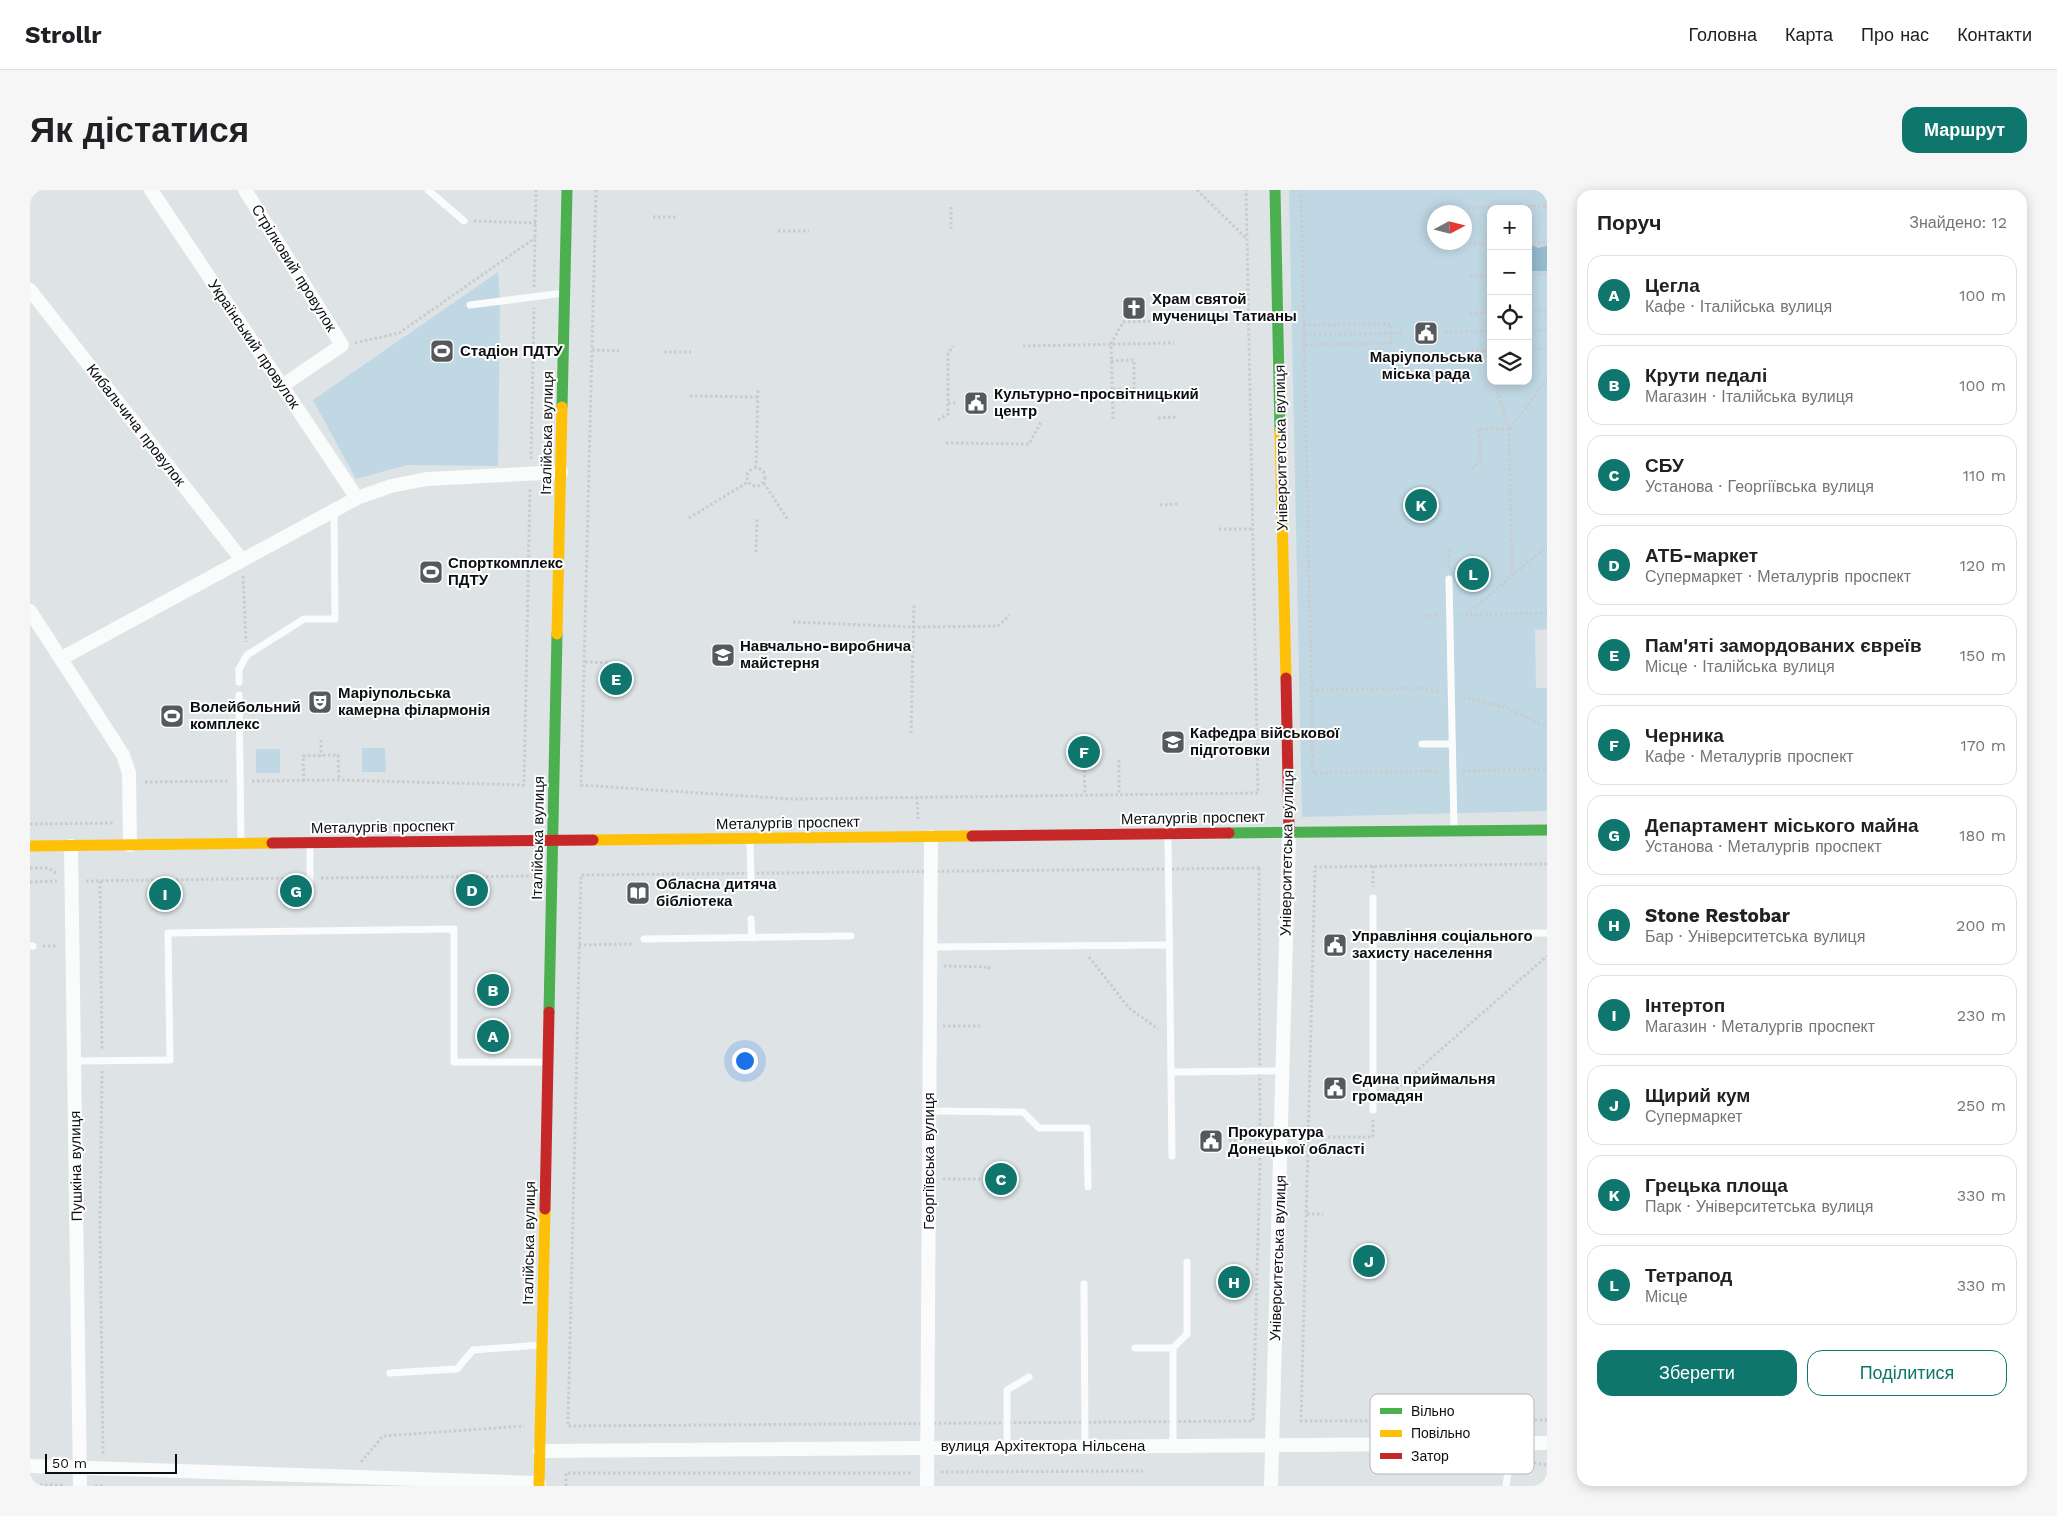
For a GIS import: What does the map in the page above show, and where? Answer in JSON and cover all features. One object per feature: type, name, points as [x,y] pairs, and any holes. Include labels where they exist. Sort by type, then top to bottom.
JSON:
[{"type":"street","name":"Український провулок","points":[[151,190],[357,498]]},
{"type":"street","name":"Стрілковий провулок","points":[[245,190],[342,346]]},
{"type":"street","name":"Італійська вулиця","points":[[539,1484],[567,190]]},
{"type":"street","name":"Університетська вулиця","points":[[1271,1486],[1289,832],[1276,190]]},
{"type":"street","name":"Кибальчича провулок","points":[[30,290],[242,560]]},
{"type":"street","points":[[282,386],[342,346]]},
{"type":"street","points":[[62,658],[357,498],[391,486],[426,479],[561,472]]},
{"type":"street","points":[[30,611],[119,747],[127,764],[130,782],[130,845]]},
{"type":"street","name":"Металургів проспект","points":[[30,846],[1547,830]]},
{"type":"street","name":"Георгіївська вулиця","points":[[928,1479],[932,836]]},
{"type":"street","name":"Пушкіна вулиця","points":[[71,846],[80,1486]]},
{"type":"street","name":"вулиця Архітектора Нільсена","points":[[1534,1443],[1547,1443]]},
{"type":"street","name":"вулиця Архітектора Нільсена","points":[[540,1451],[1370,1444]]},
{"type":"street","points":[[30,1466],[539,1484]]},
{"type":"lane","points":[[428,190],[464,221]]},
{"type":"lane","points":[[470,305],[564,293]]},
{"type":"lane","points":[[239,682],[239,669],[247,655],[304,619],[335,619],[334,511]]},
{"type":"lane","points":[[1449,579],[1454,831]]},
{"type":"lane","points":[[239,695],[241,844]]},
{"type":"lane","points":[[1422,744],[1452,744]]},
{"type":"lane","points":[[1168,834],[1172,1156]]},
{"type":"lane","points":[[750,838],[751,881]]},
{"type":"lane","points":[[310,843],[310,881]]},
{"type":"lane","points":[[1373,898],[1373,1110]]},
{"type":"lane","points":[[751,919],[752,938]]},
{"type":"lane","points":[[74,1061],[170,1060],[168,933],[454,929],[454,1062],[548,1062]]},
{"type":"lane","points":[[1373,934],[1547,933]]},
{"type":"lane","points":[[641,942],[851,936]]},
{"type":"lane","points":[[930,947],[1169,945]]},
{"type":"lane","points":[[1171,1072],[1283,1070]]},
{"type":"lane","points":[[930,1111],[1023,1112],[1039,1128],[1087,1128],[1088,1188]]},
{"type":"lane","points":[[1135,1348],[1173,1348],[1187,1334],[1187,1262]]},
{"type":"lane","points":[[1084,1284],[1085,1446]]},
{"type":"lane","points":[[390,1373],[457,1369],[473,1350],[542,1345]]},
{"type":"lane","points":[[1173,1348],[1173,1446]]},
{"type":"lane","points":[[1007,1447],[1007,1390],[1029,1377]]},
{"type":"path","points":[[596,190],[581,785],[791,799],[1258,793],[1246,190]]},
{"type":"path","points":[[1197,190],[1247,239]]},
{"type":"path","points":[[1301,190],[1313,773],[1547,770]]},
{"type":"path","points":[[1532,207],[1547,206]]},
{"type":"path","points":[[951,207],[951,229]]},
{"type":"path","points":[[1472,208],[1487,208]]},
{"type":"path","points":[[653,217],[678,217]]},
{"type":"path","points":[[464,221],[536,223]]},
{"type":"path","points":[[778,230],[809,231]]},
{"type":"path","points":[[342,346],[399,333],[535,238]]},
{"type":"path","points":[[1532,243],[1547,243]]},
{"type":"path","points":[[1472,244],[1487,244]]},
{"type":"path","points":[[1532,275],[1547,274]]},
{"type":"path","points":[[1470,276],[1487,275]]},
{"type":"path","points":[[1470,313],[1487,312]]},
{"type":"path","points":[[1532,312],[1547,312]]},
{"type":"path","points":[[1113,418],[1111,344],[1123,322],[1156,321]]},
{"type":"path","points":[[1303,325],[1391,324],[1391,343],[1304,345]]},
{"type":"path","points":[[1532,331],[1547,330]]},
{"type":"path","points":[[1445,332],[1487,331]]},
{"type":"path","points":[[1304,335],[1403,333]]},
{"type":"path","points":[[1023,346],[1174,343]]},
{"type":"path","points":[[938,420],[948,414],[948,354],[952,346]]},
{"type":"path","points":[[1532,350],[1547,349]]},
{"type":"path","points":[[592,350],[619,351]]},
{"type":"path","points":[[1471,351],[1484,350],[1487,359]]},
{"type":"path","points":[[664,352],[691,352]]},
{"type":"path","points":[[1111,361],[1134,360],[1134,389],[1112,389]]},
{"type":"path","points":[[1509,429],[1547,380]]},
{"type":"path","points":[[1495,385],[1509,429],[1512,576]]},
{"type":"path","points":[[756,468],[758,390]]},
{"type":"path","points":[[690,396],[758,397]]},
{"type":"path","points":[[948,403],[956,403]]},
{"type":"path","points":[[1158,418],[1176,417]]},
{"type":"path","points":[[946,444],[1029,444],[1042,420]]},
{"type":"path","points":[[1472,469],[1480,461],[1479,430],[1509,429]]},
{"type":"path","points":[[748,482],[748,472],[756,468]]},
{"type":"path","points":[[756,468],[764,472],[766,478],[764,484]]},
{"type":"path","points":[[748,482],[756,486],[764,484]]},
{"type":"path","points":[[689,518],[748,482]]},
{"type":"path","points":[[764,484],[788,520]]},
{"type":"path","points":[[1160,505],[1178,504]]},
{"type":"path","points":[[756,552],[757,519]]},
{"type":"path","points":[[1220,530],[1253,529]]},
{"type":"path","points":[[1466,615],[1547,546]]},
{"type":"path","points":[[1448,550],[1449,579]]},
{"type":"path","points":[[242,560],[247,655]]},
{"type":"path","points":[[911,733],[914,603]]},
{"type":"path","points":[[1420,616],[1547,613]]},
{"type":"path","points":[[793,622],[913,626],[998,626],[1010,615]]},
{"type":"path","points":[[585,662],[616,663]]},
{"type":"path","points":[[1311,690],[1424,688],[1504,707],[1547,727]]},
{"type":"path","points":[[321,740],[321,756]]},
{"type":"path","points":[[304,781],[304,756],[338,756],[338,780]]},
{"type":"path","points":[[1084,760],[1085,795]]},
{"type":"path","points":[[1119,760],[1119,795]]},
{"type":"path","points":[[130,782],[338,780],[524,785]]},
{"type":"path","points":[[30,824],[130,823]]},
{"type":"path","points":[[1370,1421],[1301,1421],[1315,867],[1547,864]]},
{"type":"path","points":[[1373,866],[1373,887]]},
{"type":"path","points":[[30,868],[48,868]]},
{"type":"path","points":[[1254,1421],[1260,1140],[1259,868]]},
{"type":"path","points":[[581,875],[568,1426],[915,1422]]},
{"type":"path","points":[[30,882],[310,881],[539,876]]},
{"type":"path","points":[[100,881],[102,1060],[100,1224],[104,1486]]},
{"type":"path","points":[[579,945],[641,942]]},
{"type":"path","points":[[31,946],[72,946]]},
{"type":"path","points":[[1082,946],[1096,969],[1129,1008],[1146,1022],[1170,1036]]},
{"type":"path","points":[[1308,1137],[1373,1137],[1373,1110],[1547,956]]},
{"type":"path","points":[[944,966],[989,967],[989,972]]},
{"type":"path","points":[[943,1026],[980,1026]]},
{"type":"path","points":[[1228,1140],[1260,1140]]},
{"type":"path","points":[[942,1179],[984,1179]]},
{"type":"path","points":[[1307,1214],[1322,1214]]},
{"type":"path","points":[[1534,1420],[1547,1420]]},
{"type":"path","points":[[361,1462],[383,1436],[527,1426]]},
{"type":"path","points":[[1534,1463],[1547,1465]]},
{"type":"path","points":[[566,1486],[566,1473],[928,1479],[1143,1471]]},
{"type":"path","points":[[30,1485],[80,1486]]},
{"type":"shaded area","points":[[1289,190],[1547,190],[1547,629],[1535,630],[1536,688],[1547,688],[1547,811],[1302,817]]},
{"type":"shaded area","points":[[1532,245],[1538,248],[1547,246],[1547,271],[1532,271]]},
{"type":"shaded area","name":"Стадіон ПДТУ","points":[[498,272],[500,301],[498,466],[407,465],[356,479],[313,400]]},
{"type":"shaded area","points":[[362,748],[385,748],[386,772],[362,772]]},
{"type":"shaded area","points":[[256,749],[280,749],[280,773],[256,773]]},
{"type":"traffic: fast","points":[[562,407],[567,190]]},
{"type":"traffic: fast","points":[[1275,190],[1280,431]]},
{"type":"traffic: fast","points":[[549,1012],[557,634]]},
{"type":"traffic: fast","points":[[1229,833],[1547,830]]},
{"type":"traffic: slow","points":[[557,634],[562,407]]},
{"type":"traffic: slow","points":[[1280,431],[1286,678]]},
{"type":"traffic: slow","points":[[593,840],[972,836]]},
{"type":"traffic: slow","points":[[30,846],[272,843]]},
{"type":"traffic: slow","points":[[539,1486],[545,1209]]},
{"type":"traffic: jam","points":[[1286,678],[1289,832]]},
{"type":"traffic: jam","points":[[972,836],[1229,833]]},
{"type":"traffic: jam","points":[[272,843],[593,840]]},
{"type":"traffic: jam","points":[[545,1209],[549,1012]]},
{"type":"place","name":"Храм святой мученицы Татианы","points":[[1134,308]]},
{"type":"place","name":"Маріупольська міська рада","points":[[1426,333]]},
{"type":"place","name":"Стадіон ПДТУ","points":[[442,351]]},
{"type":"place","name":"Культурно-просвітницький центр","points":[[976,403]]},
{"type":"place","name":"Грецька площа","points":[[1421,505]]},
{"type":"place","name":"Спорткомплекс ПДТУ","points":[[431,572]]},
{"type":"place","name":"Тетрапод","points":[[1473,574]]},
{"type":"place","name":"Навчально-виробнича майстерня","points":[[723,655]]},
{"type":"place","name":"Пам'яті замордованих євреїв","points":[[616,679]]},
{"type":"place","name":"Маріупольська камерна філармонія","points":[[320,702]]},
{"type":"place","name":"Волейбольний комплекс","points":[[172,716]]},
{"type":"place","name":"Кафедра військової підготовки","points":[[1173,742]]},
{"type":"place","name":"Черника","points":[[1084,752]]},
{"type":"place","name":"АТБ-маркет","points":[[472,890]]},
{"type":"place","name":"Департамент міського майна","points":[[296,891]]},
{"type":"place","name":"Обласна дитяча бібліотека","points":[[638,893]]},
{"type":"place","name":"Інтертоп","points":[[165,894]]},
{"type":"place","name":"Управління соціального захисту населення","points":[[1335,945]]},
{"type":"place","name":"Крути педалі","points":[[493,990]]},
{"type":"place","name":"Цегла","points":[[493,1036]]},
{"type":"place","name":"Єдина приймальня громадян","points":[[1335,1088]]},
{"type":"place","name":"Прокуратура Донецької області","points":[[1211,1141]]},
{"type":"place","name":"СБУ","points":[[1001,1179]]},
{"type":"place","name":"Щирий кум","points":[[1369,1261]]},
{"type":"place","name":"Stone Restobar","points":[[1234,1282]]}]
